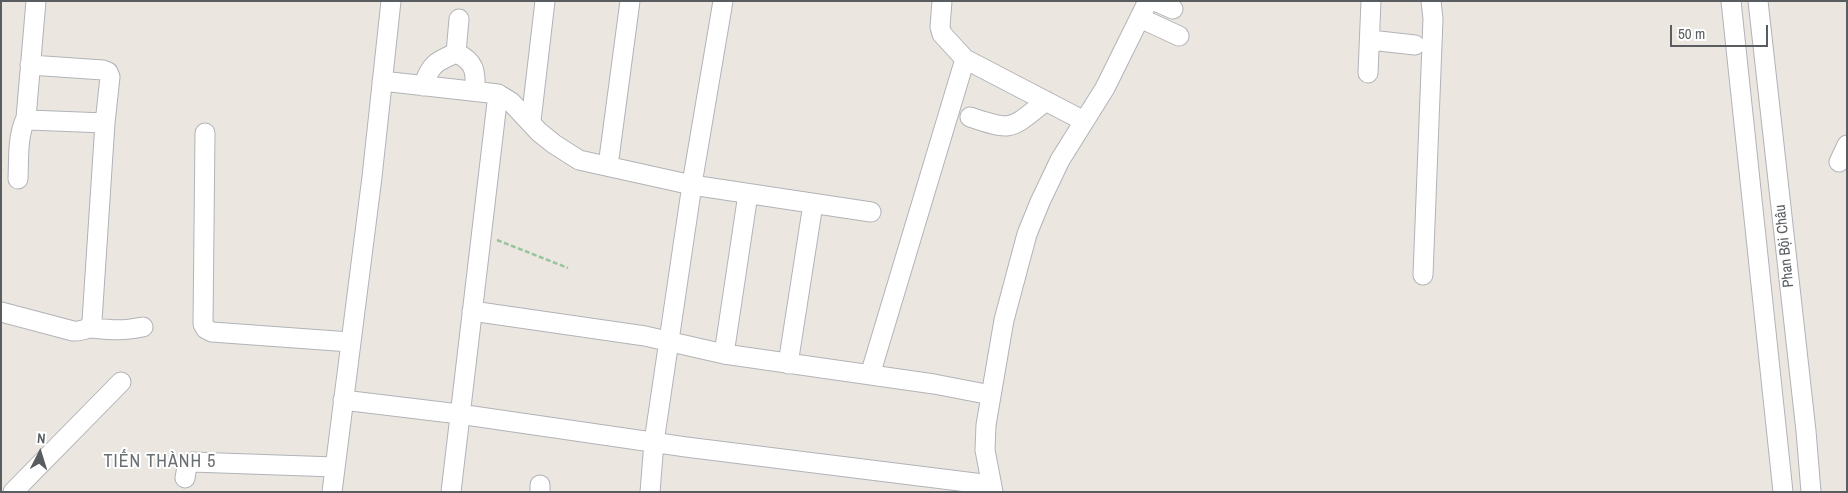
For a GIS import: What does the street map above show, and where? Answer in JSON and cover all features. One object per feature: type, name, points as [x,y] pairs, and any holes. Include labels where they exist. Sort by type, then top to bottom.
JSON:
[{"type":"street","points":[[18,179],[19,139],[26,118],[36,1]]},
{"type":"street","points":[[332,492],[372,177],[391,1]]},
{"type":"street","points":[[531,121],[545,1]]},
{"type":"street","points":[[608,166],[630,1]]},
{"type":"street","points":[[650,492],[654,442],[692,185],[723,1]]},
{"type":"street","points":[[942,1],[940,27],[942,34],[965,59],[1084,121]]},
{"type":"street","points":[[1155,1],[1173,10]]},
{"type":"street","points":[[1368,73],[1371,1]]},
{"type":"street","points":[[1423,275],[1433,19],[1431,1]]},
{"type":"street","name":"Phan Bội Châu","points":[[1731,1],[1783,492]]},
{"type":"street","name":"Phan Bội Châu","points":[[1758,1],[1806,431],[1811,492]]},
{"type":"street","points":[[343,400],[460,414],[992,489],[985,450],[986,425],[991,395],[1004,320],[1027,234],[1040,202],[1060,160],[1105,88],[1144,9],[1179,36]]},
{"type":"street","points":[[456,52],[459,19]]},
{"type":"street","points":[[1370,40],[1416,45]]},
{"type":"street","points":[[423,86],[428,72],[437,61],[456,52]]},
{"type":"street","points":[[456,52],[466,57],[473,67],[476,77],[475,92]]},
{"type":"street","points":[[870,375],[965,59]]},
{"type":"street","points":[[30,65],[103,70],[108,72],[110,77],[105,123],[92,321],[89,328]]},
{"type":"street","points":[[382,81],[498,94],[511,102],[531,121],[539,132],[579,160],[692,185],[871,212]]},
{"type":"street","points":[[452,492],[498,94]]},
{"type":"street","points":[[970,117],[998,127],[1009,127],[1016,124],[1046,101]]},
{"type":"street","points":[[26,118],[29,120],[105,123]]},
{"type":"street","points":[[205,133],[203,324],[206,330],[350,342]]},
{"type":"street","points":[[724,354],[748,194]]},
{"type":"street","points":[[788,364],[813,204]]},
{"type":"street","points":[[472,310],[669,341],[724,354],[934,384],[991,395]]},
{"type":"street","points":[[1,312],[80,332],[89,328],[122,331],[143,327]]},
{"type":"street","points":[[13,492],[121,382]]},
{"type":"street","points":[[185,478],[187,466],[192,462],[335,467]]},
{"type":"path","points":[[482,234],[568,268]]},
{"type":"district","name":"TIẾN THÀNH 5","points":[[160,462]]}]
